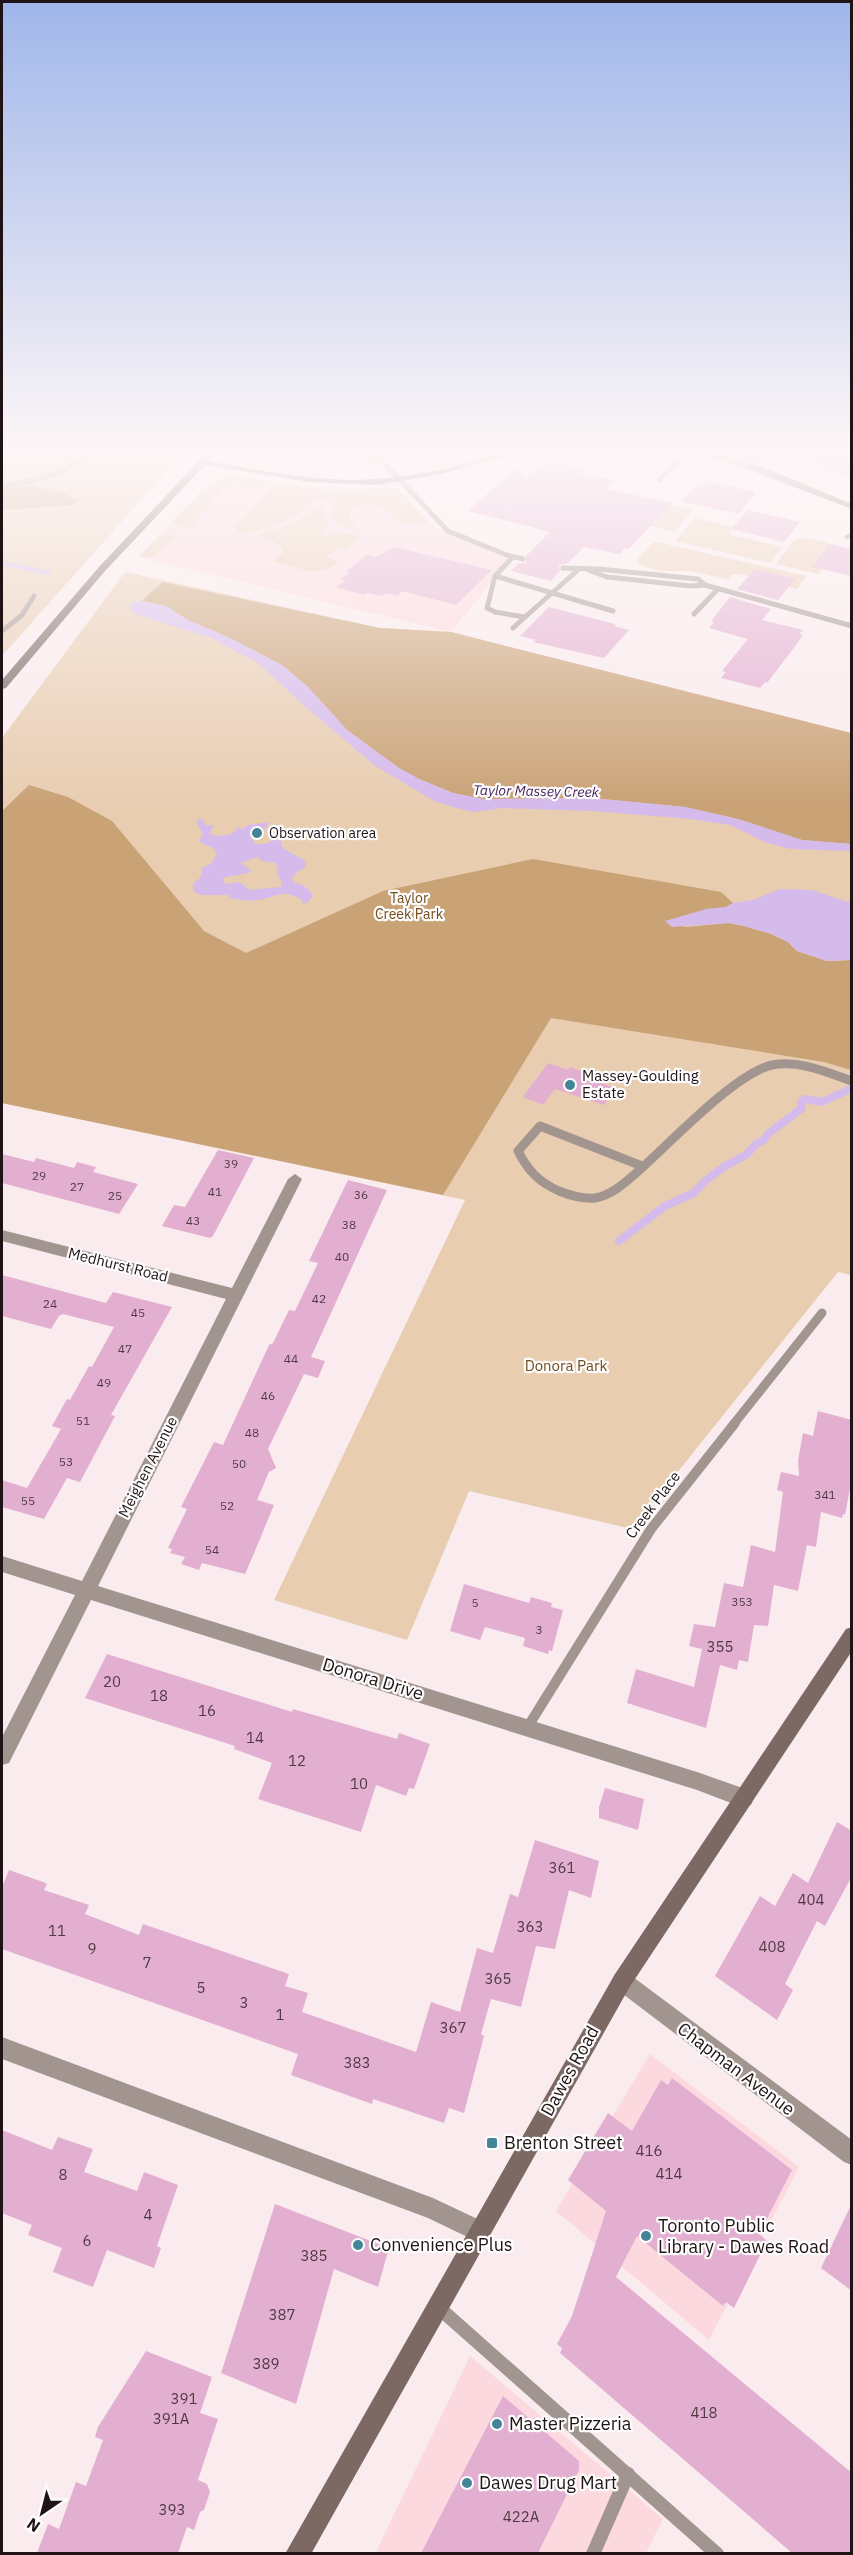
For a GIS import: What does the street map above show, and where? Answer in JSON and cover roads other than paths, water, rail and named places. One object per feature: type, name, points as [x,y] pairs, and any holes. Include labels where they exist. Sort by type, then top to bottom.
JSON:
[{"type":"street","points":[[2,686],[107,566]]},
{"type":"street","name":"Meighen Avenue","points":[[2,1756],[295,1179]]},
{"type":"street","name":"Medhurst Road","points":[[2,1235],[235,1295]]},
{"type":"street","name":"Donora Drive","points":[[2,1564],[697,1781],[744,1798]]},
{"type":"street","name":"Dawes Road","points":[[297,2553],[622,1981],[852,1635]]},
{"type":"street","name":"Chapman Avenue","points":[[622,1981],[852,2154]]},
{"type":"street","points":[[2,2048],[433,2209],[480,2232]]},
{"type":"lane","points":[[504,566],[495,576],[487,608],[495,612],[525,617]]},
{"type":"lane","points":[[563,568],[588,570],[608,577],[691,586],[705,585],[852,626]]},
{"type":"lane","points":[[513,628],[579,569]]},
{"type":"lane","points":[[495,576],[613,611]]},
{"type":"lane","points":[[694,614],[718,589]]},
{"type":"lane","points":[[2,631],[22,615],[34,596]]},
{"type":"lane","points":[[642,1166],[540,1126],[518,1151],[528,1170],[544,1184],[556,1191],[581,1198],[594,1198],[610,1193],[631,1178],[735,1084],[760,1068],[774,1065],[806,1065],[852,1081]]},
{"type":"lane","name":"Creek Place","points":[[527,1728],[651,1529],[822,1313]]},
{"type":"lane","points":[[438,2307],[717,2553]]},
{"type":"lane","points":[[593,2553],[628,2475]]},
{"type":"waterway","name":"Taylor Massey Creek","points":[[17,566],[49,573]]},
{"type":"waterway","points":[[619,1241],[665,1206],[694,1193],[705,1181],[725,1166],[746,1155],[757,1143],[764,1140],[769,1133],[802,1108],[801,1102],[805,1099],[822,1102],[852,1088]]},
{"type":"place","name":"Observation area","points":[[257,833]]},
{"type":"place","name":"Massey-Goulding Estate","points":[[570,1085]]},
{"type":"place","name":"Brenton Street","points":[[492,2143]]},
{"type":"place","name":"Toronto Public Library - Dawes Road","points":[[646,2236]]},
{"type":"place","name":"Convenience Plus","points":[[358,2245]]},
{"type":"place","name":"Master Pizzeria","points":[[497,2424]]},
{"type":"place","name":"Dawes Drug Mart","points":[[467,2483]]},
{"type":"park label","name":"Taylor Creek Park","points":[[409,906]]},
{"type":"park label","name":"Donora Park","points":[[566,1366]]}]
